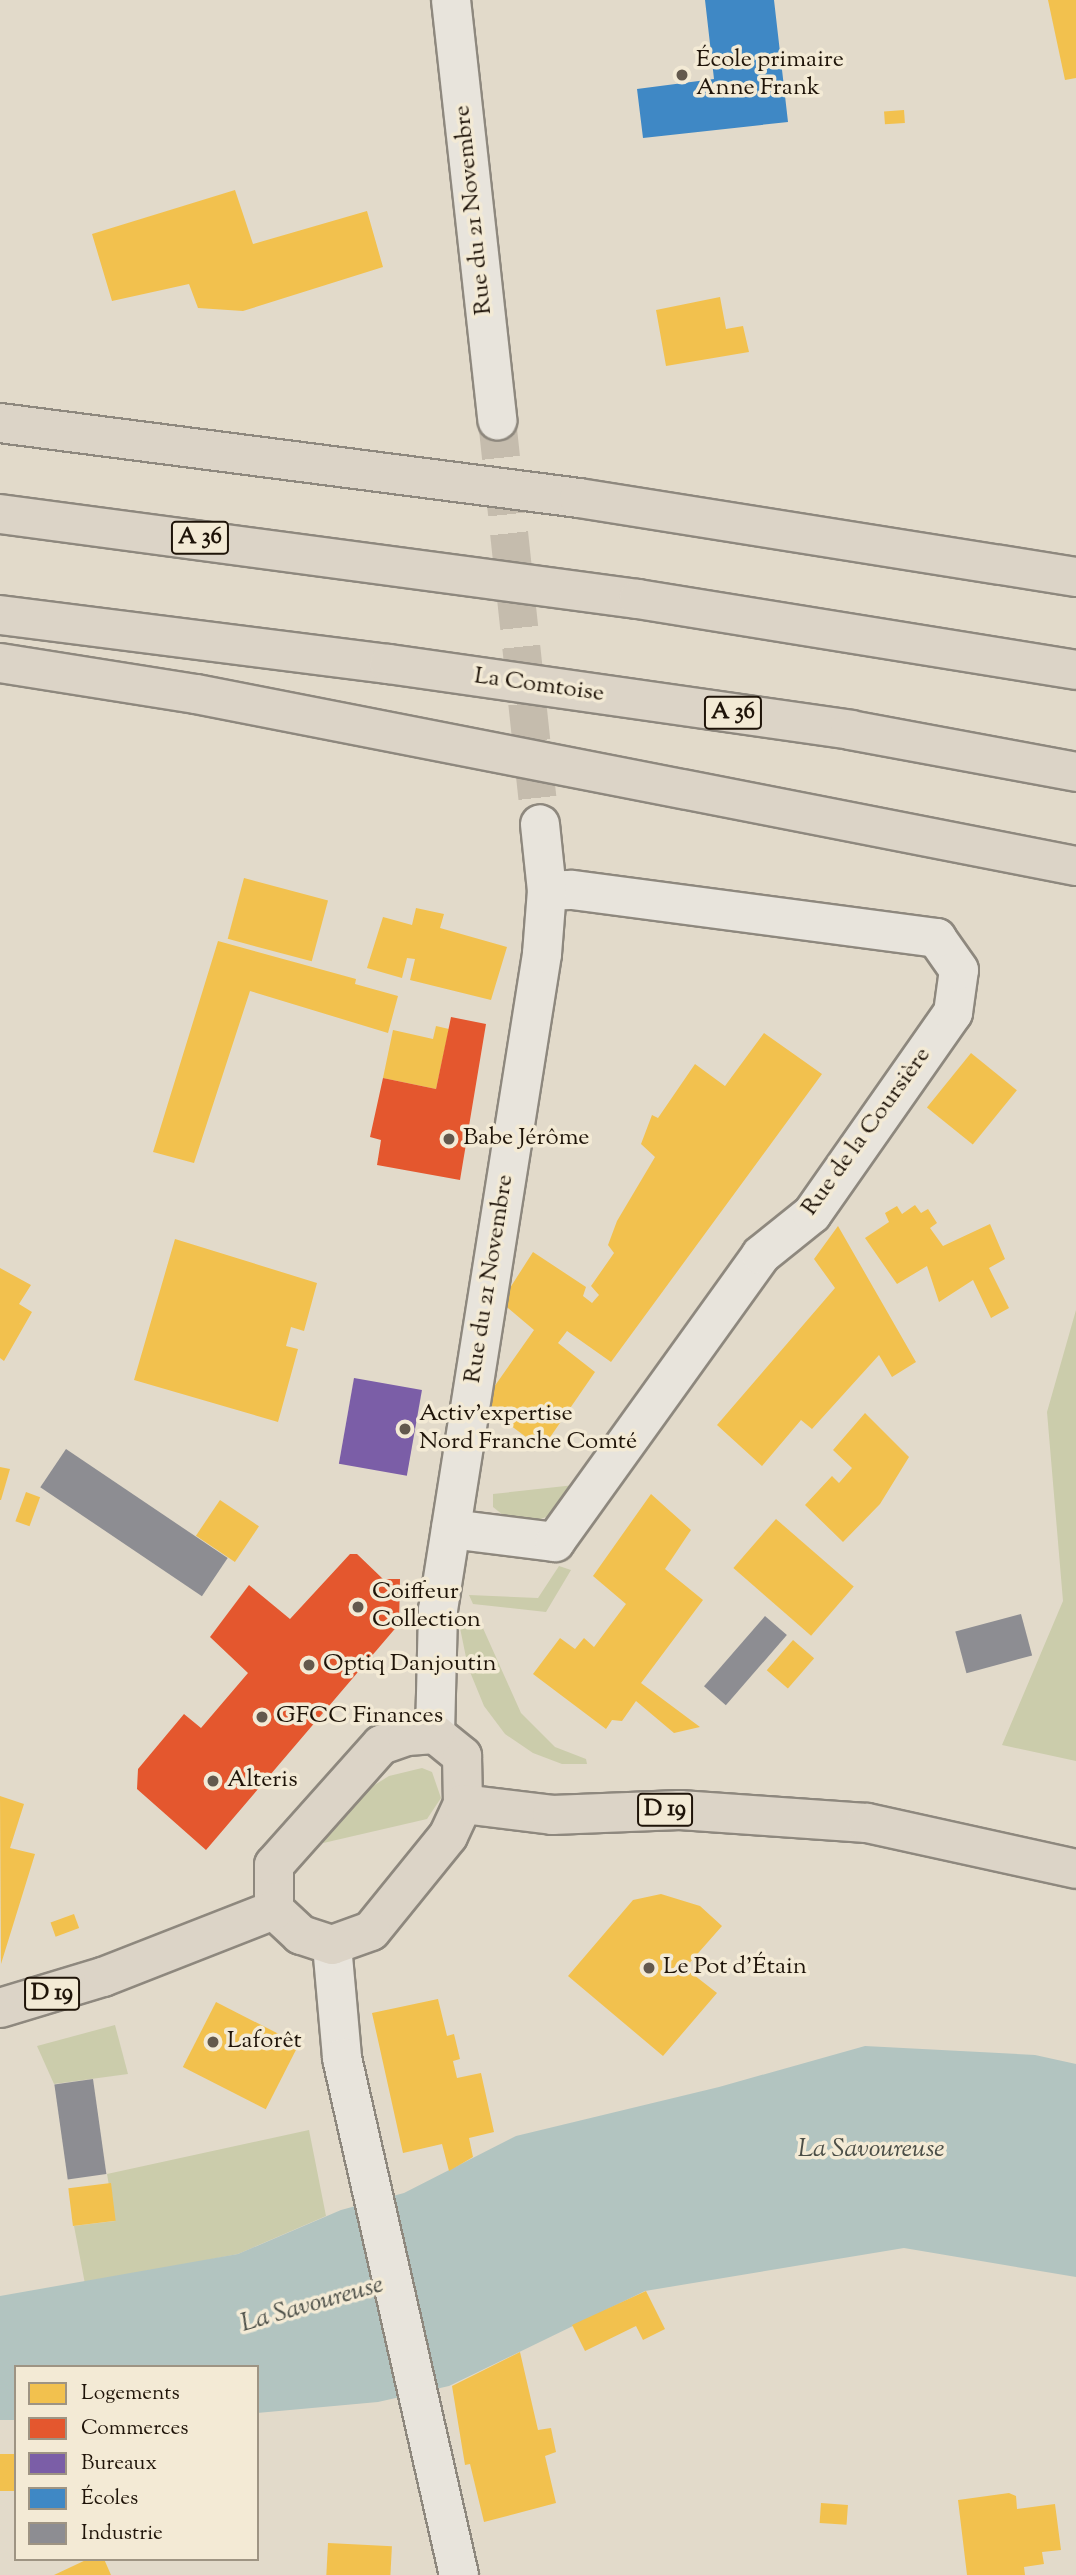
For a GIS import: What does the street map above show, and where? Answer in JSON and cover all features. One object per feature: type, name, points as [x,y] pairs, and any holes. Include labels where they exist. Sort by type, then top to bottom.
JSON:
[{"type":"main road","points":[[0,423],[579,498],[1076,577]]},
{"type":"main road","name":"A 36","points":[[0,513],[638,599],[1076,670]]},
{"type":"main road","points":[[1012,565],[1076,569]]},
{"type":"main road","name":"La Comtoise","points":[[0,615],[390,664],[850,730],[1076,772]]},
{"type":"main road","points":[[0,663],[196,694],[1076,866]]},
{"type":"main road","points":[[435,1734],[462,1756],[463,1804],[448,1836],[371,1931],[332,1945],[301,1935],[274,1910],[274,1865],[381,1745],[407,1736],[435,1734]]},
{"type":"main road","name":"D 19","points":[[463,1804],[552,1815],[680,1810],[867,1823],[1076,1869]]},
{"type":"main road","name":"D 19","points":[[0,2008],[103,1977],[274,1910]]},
{"type":"street","name":"Rue du 21 Novembre","points":[[451,0],[497,420]]},
{"type":"street","name":"Rue du 21 Novembre","points":[[435,1734],[438,1610],[542,954],[547,891],[540,824]]},
{"type":"street","name":"Rue de la Coursière","points":[[451,1529],[555,1542],[761,1255],[812,1214],[953,1013],[959,970],[937,938],[570,890],[547,891]]},
{"type":"street","points":[[332,1945],[342,2058],[459,2575]]},
{"type":"green space","points":[[1076,1310],[1076,1761],[1002,1745],[1063,1601],[1047,1412]]},
{"type":"green space","points":[[584,1484],[560,1512],[535,1521],[508,1519],[493,1507],[493,1494]]},
{"type":"green space","points":[[559,1566],[571,1570],[546,1612],[473,1604],[469,1595],[538,1598]]},
{"type":"green space","points":[[482,1626],[521,1713],[555,1747],[586,1759],[587,1764],[562,1764],[533,1753],[505,1734],[484,1706],[468,1667],[460,1628]]},
{"type":"green space","points":[[422,1768],[432,1772],[441,1798],[427,1819],[319,1844],[368,1789],[389,1776]]},
{"type":"green space","points":[[115,2025],[128,2074],[54,2084],[37,2046]]},
{"type":"green space","points":[[309,2130],[326,2216],[238,2254],[85,2284],[74,2226],[115,2221],[107,2174]]},
{"type":"water","name":"La Savoureuse","points":[[865,2046],[1035,2055],[1076,2064],[1076,2277],[904,2248],[645,2291],[449,2386],[378,2402],[259,2413],[259,2365],[14,2365],[14,2420],[0,2420],[0,2296],[238,2254],[341,2210],[404,2193],[516,2136],[719,2087]]},
{"type":"building: Logements","points":[[1048,0],[1076,0],[1076,78],[1065,80]]},
{"type":"building: Logements","points":[[904,110],[905,123],[885,124],[884,111]]},
{"type":"building: Logements","points":[[235,190],[253,244],[367,211],[383,267],[243,311],[198,308],[189,284],[112,301],[92,234]]},
{"type":"building: Logements","points":[[720,297],[726,329],[743,326],[749,352],[666,366],[656,310]]},
{"type":"building: Logements","points":[[244,878],[328,901],[312,961],[228,939]]},
{"type":"building: Logements","points":[[416,908],[444,914],[440,928],[507,947],[491,1000],[410,980],[415,959],[407,958],[402,978],[367,968],[383,917],[412,925]]},
{"type":"building: Logements","points":[[218,941],[356,979],[355,984],[398,996],[388,1033],[250,991],[194,1163],[153,1152]]},
{"type":"building: Logements","points":[[436,1026],[449,1029],[436,1089],[383,1078],[393,1030],[433,1039]]},
{"type":"building: Logements","points":[[764,1033],[822,1074],[611,1362],[567,1331],[558,1343],[595,1372],[542,1449],[482,1404],[534,1330],[501,1302],[533,1252],[586,1287],[583,1296],[592,1303],[599,1295],[591,1286],[614,1253],[608,1245],[617,1221],[655,1157],[641,1144],[652,1115],[658,1118],[695,1064],[725,1086]]},
{"type":"building: Logements","points":[[971,1053],[1017,1090],[973,1145],[927,1107]]},
{"type":"building: Logements","points":[[915,1205],[921,1213],[928,1209],[937,1223],[930,1228],[943,1246],[990,1224],[1005,1259],[989,1268],[1009,1308],[991,1318],[973,1280],[939,1302],[927,1266],[897,1284],[865,1238],[889,1222],[885,1213],[897,1206],[902,1214]]},
{"type":"building: Logements","points":[[838,1226],[916,1362],[892,1377],[879,1355],[812,1429],[801,1420],[762,1466],[717,1425],[835,1288],[814,1259]]},
{"type":"building: Logements","points":[[175,1239],[317,1283],[304,1331],[291,1327],[286,1346],[298,1349],[278,1422],[134,1380]]},
{"type":"building: Logements","points":[[0,1268],[31,1285],[19,1304],[32,1312],[4,1361],[0,1358]]},
{"type":"building: Logements","points":[[865,1413],[909,1457],[880,1504],[843,1542],[805,1505],[832,1476],[839,1483],[852,1468],[833,1450]]},
{"type":"building: Logements","points":[[0,1467],[10,1469],[1,1500],[0,1500]]},
{"type":"building: Logements","points":[[26,1492],[40,1497],[29,1526],[15,1521]]},
{"type":"building: Logements","points":[[651,1494],[691,1530],[665,1569],[703,1600],[641,1683],[700,1727],[674,1733],[636,1701],[622,1721],[612,1720],[606,1729],[533,1674],[560,1638],[575,1649],[584,1638],[594,1647],[626,1604],[593,1576]]},
{"type":"building: Logements","points":[[220,1500],[259,1526],[235,1562],[196,1536]]},
{"type":"building: Logements","points":[[776,1519],[854,1587],[811,1636],[733,1568]]},
{"type":"building: Logements","points":[[793,1640],[814,1658],[788,1689],[767,1670]]},
{"type":"building: Logements","points":[[0,1796],[24,1804],[10,1848],[35,1854],[1,1964]]},
{"type":"building: Logements","points":[[661,1894],[700,1906],[722,1926],[685,1968],[717,1993],[663,2056],[568,1976],[633,1900]]},
{"type":"building: Logements","points":[[74,1914],[79,1928],[56,1937],[51,1923]]},
{"type":"building: Logements","points":[[438,1999],[447,2036],[454,2034],[460,2059],[453,2061],[457,2078],[481,2073],[494,2132],[469,2138],[473,2157],[449,2171],[442,2144],[403,2153],[372,2013]]},
{"type":"building: Logements","points":[[216,2002],[299,2044],[266,2109],[183,2067]]},
{"type":"building: Logements","points":[[111,2183],[116,2221],[73,2226],[68,2188]]},
{"type":"building: Logements","points":[[646,2291],[665,2329],[643,2340],[636,2326],[585,2351],[572,2325]]},
{"type":"building: Logements","points":[[520,2352],[538,2430],[551,2428],[556,2452],[545,2456],[556,2503],[484,2522],[470,2464],[465,2465],[452,2386]]},
{"type":"building: Logements","points":[[0,2454],[14,2454],[14,2491],[0,2491]]},
{"type":"building: Logements","points":[[1009,2493],[1016,2496],[1017,2509],[1055,2504],[1061,2550],[1042,2552],[1044,2564],[1024,2567],[1025,2575],[967,2575],[958,2500]]},
{"type":"building: Logements","points":[[821,2503],[848,2505],[847,2525],[820,2523]]},
{"type":"building: Logements","points":[[328,2543],[392,2546],[390,2575],[326,2575]]},
{"type":"building: Logements","points":[[84,2561],[105,2561],[111,2575],[54,2575]]},
{"type":"building: Commerces","points":[[451,1017],[486,1024],[460,1180],[377,1165],[381,1140],[370,1137],[383,1078],[436,1089]]},
{"type":"building: Commerces","points":[[350,1554],[357,1554],[383,1579],[400,1579],[399,1624],[206,1850],[137,1789],[138,1769],[184,1714],[201,1728],[248,1673],[210,1637],[249,1585],[290,1619]]},
{"type":"building: Bureaux","points":[[354,1378],[422,1390],[407,1476],[339,1464]]},
{"type":"building: Écoles","points":[[705,0],[774,0],[788,122],[643,138],[637,89],[714,79]]},
{"type":"building: Industrie","points":[[66,1449],[228,1558],[202,1596],[40,1487]]},
{"type":"building: Industrie","points":[[1021,1614],[1032,1656],[966,1673],[955,1632]]},
{"type":"building: Industrie","points":[[765,1616],[787,1635],[726,1705],[704,1686]]},
{"type":"building: Industrie","points":[[93,2079],[106,2174],[68,2179],[54,2084]]},
{"type":"tunnel","points":[[497,420],[540,824]]},
{"type":"place","name":"École primaire Anne Frank","points":[[682,75]]},
{"type":"place","name":"Babe Jérôme","points":[[449,1139]]},
{"type":"place","name":"Activ'expertise Nord Franche Comté","points":[[405,1429]]},
{"type":"place","name":"Coiffeur Collection","points":[[358,1607]]},
{"type":"place","name":"Optiq Danjoutin","points":[[309,1665]]},
{"type":"place","name":"GFCC Finances","points":[[262,1717]]},
{"type":"place","name":"Alteris","points":[[213,1781]]},
{"type":"place","name":"Le Pot d'Étain","points":[[649,1968]]},
{"type":"place","name":"Laforêt","points":[[213,2042]]}]
